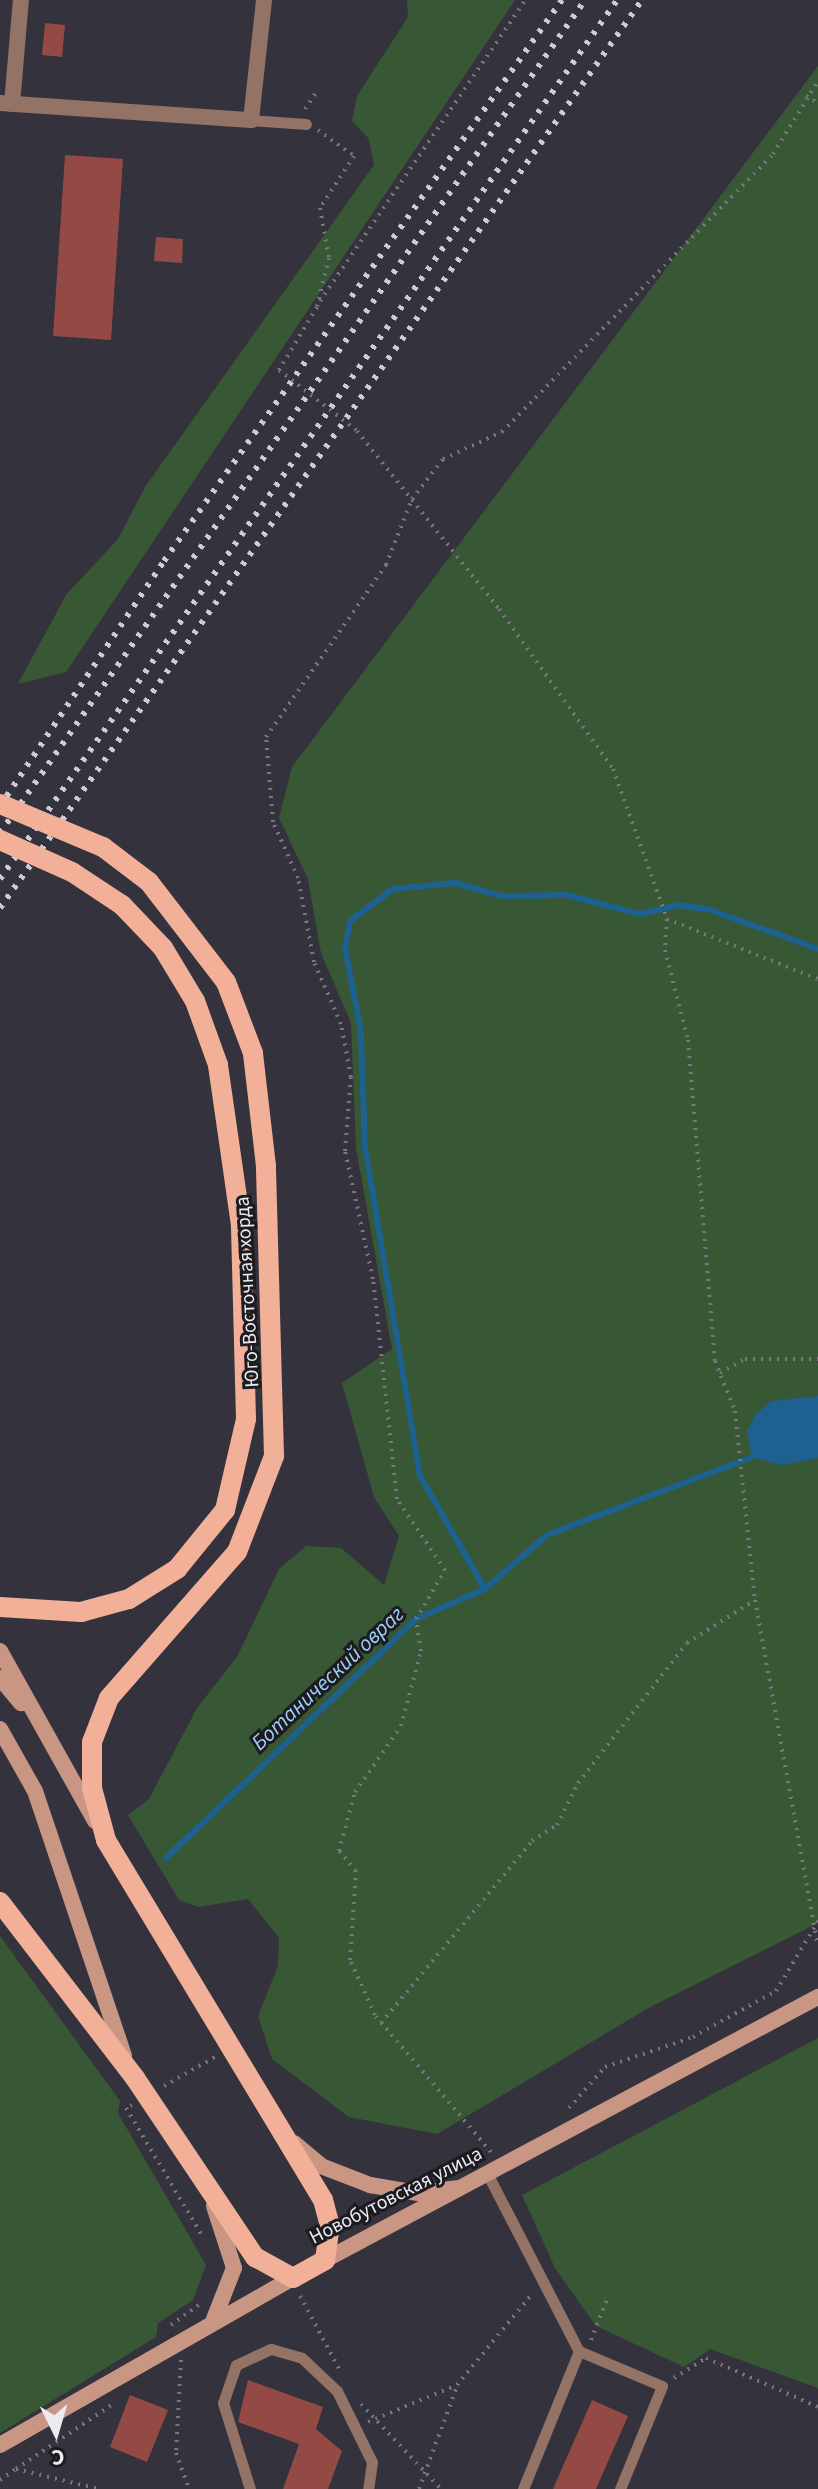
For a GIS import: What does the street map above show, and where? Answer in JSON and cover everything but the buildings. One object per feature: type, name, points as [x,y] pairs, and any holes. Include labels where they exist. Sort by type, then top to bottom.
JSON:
[{"type":"main road","name":"Юго-Восточная хорда","points":[[0,804],[103,847],[149,882],[226,982],[253,1053],[266,1166],[274,1456],[237,1552],[109,1698],[92,1742],[92,1788],[106,1840],[275,2118],[329,2214],[325,2260]]},
{"type":"main road","name":"Юго-Восточная хорда","points":[[0,840],[72,872],[122,905],[163,948],[195,1001],[218,1065],[241,1225],[246,1419],[225,1510],[177,1569],[129,1599],[81,1612],[0,1607]]},
{"type":"main road","points":[[0,1902],[135,2078],[214,2206],[255,2257],[301,2281]]},
{"type":"main road","name":"Новобутовская улица","points":[[301,2281],[325,2260]]},
{"type":"street","points":[[21,0],[6,103],[251,120],[264,0]]},
{"type":"street","points":[[0,1651],[106,1840]]},
{"type":"street","points":[[0,1678],[52,1742]]},
{"type":"street","points":[[0,1729],[35,1791],[135,2078]]},
{"type":"street","name":"Новобутовская улица","points":[[325,2260],[489,2177],[818,1997]]},
{"type":"street","points":[[275,2118],[312,2160],[370,2185],[443,2192],[489,2177]]},
{"type":"street","points":[[213,2321],[234,2268],[214,2206]]},
{"type":"street","name":"Новобутовская улица","points":[[0,2445],[213,2321],[301,2281]]},
{"type":"lane","points":[[251,120],[306,124]]},
{"type":"lane","points":[[489,2177],[582,2352],[662,2386],[620,2489]]},
{"type":"lane","points":[[250,2489],[223,2403],[236,2365],[251,2353],[271,2349],[320,2370],[355,2426],[372,2462],[368,2489]]},
{"type":"lane","points":[[523,2489],[582,2352]]},
{"type":"path","points":[[525,0],[317,307],[279,370],[357,431],[412,499],[613,769],[667,919],[665,950],[688,1040],[720,1373],[735,1411],[749,1498],[755,1600],[779,1710],[810,1926],[818,1945]]},
{"type":"path","points":[[492,2154],[381,2023],[350,1960],[356,1871],[339,1851],[355,1792],[401,1726],[421,1651],[416,1619],[445,1570],[397,1499],[373,1279],[345,1151],[351,1077],[341,1024],[314,962],[298,878],[273,822],[266,737],[386,565],[412,499],[443,459],[502,432],[773,154],[818,81]]},
{"type":"path","points":[[317,307],[329,258],[320,208],[354,156],[306,124],[303,111],[318,90]]},
{"type":"path","points":[[806,96],[818,103]]},
{"type":"path","points":[[667,919],[818,979]]},
{"type":"path","points":[[720,1373],[745,1359],[818,1359]]},
{"type":"path","points":[[381,2023],[532,1841],[557,1825],[578,1783],[687,1643],[755,1600]]},
{"type":"path","points":[[560,2120],[605,2067],[693,2037],[776,1991],[810,1926],[818,1921]]},
{"type":"path","points":[[207,2246],[126,2108],[232,2047]]},
{"type":"path","points":[[483,2158],[507,2148]]},
{"type":"path","points":[[419,2489],[457,2385],[545,2279]]},
{"type":"path","points":[[301,2281],[300,2295],[346,2381]]},
{"type":"path","points":[[163,2330],[205,2298]]},
{"type":"path","points":[[582,2352],[607,2299]]},
{"type":"path","points":[[168,2366],[181,2358],[176,2453],[189,2489]]},
{"type":"path","points":[[662,2386],[706,2358],[818,2407]]},
{"type":"path","points":[[355,2426],[457,2385]]},
{"type":"path","points":[[0,2480],[130,2392]]},
{"type":"path","points":[[352,2392],[441,2489]]},
{"type":"path","points":[[16,2469],[95,2489]]},
{"type":"green space","points":[[407,0],[515,0],[66,672],[18,684],[66,595],[118,539],[145,487],[374,165],[369,139],[352,121],[357,96],[408,17]]},
{"type":"green space","points":[[818,66],[818,1923],[652,2006],[437,2134],[349,2117],[272,2059],[258,2016],[278,1966],[279,1938],[248,1899],[199,1907],[179,1900],[128,1815],[149,1799],[197,1708],[237,1657],[279,1569],[306,1546],[341,1548],[384,1585],[399,1536],[374,1497],[342,1383],[392,1349],[356,1148],[351,1023],[321,953],[308,879],[279,818],[292,767]]},
{"type":"green space","points":[[0,1936],[120,2101],[118,2113],[206,2265],[193,2300],[158,2323],[156,2337],[0,2433]]},
{"type":"green space","points":[[818,2038],[818,2388],[710,2349],[684,2367],[596,2326],[555,2268],[522,2195]]},
{"type":"water","points":[[818,1396],[818,1458],[782,1465],[752,1457],[747,1431],[755,1415],[771,1401]]},
{"type":"waterway","points":[[485,1589],[420,1476],[365,1148],[361,1031],[345,949],[350,921],[393,889],[455,883],[502,896],[567,895],[640,914],[678,905],[708,909],[818,949]]},
{"type":"waterway","name":"Ботанический овраг","points":[[166,1858],[416,1619],[485,1589],[547,1535],[752,1457]]},
{"type":"railway","points":[[0,806],[164,561],[562,0]]},
{"type":"railway","points":[[0,833],[585,0]]},
{"type":"railway","points":[[0,879],[617,0]]},
{"type":"railway","points":[[0,908],[642,0]]}]
